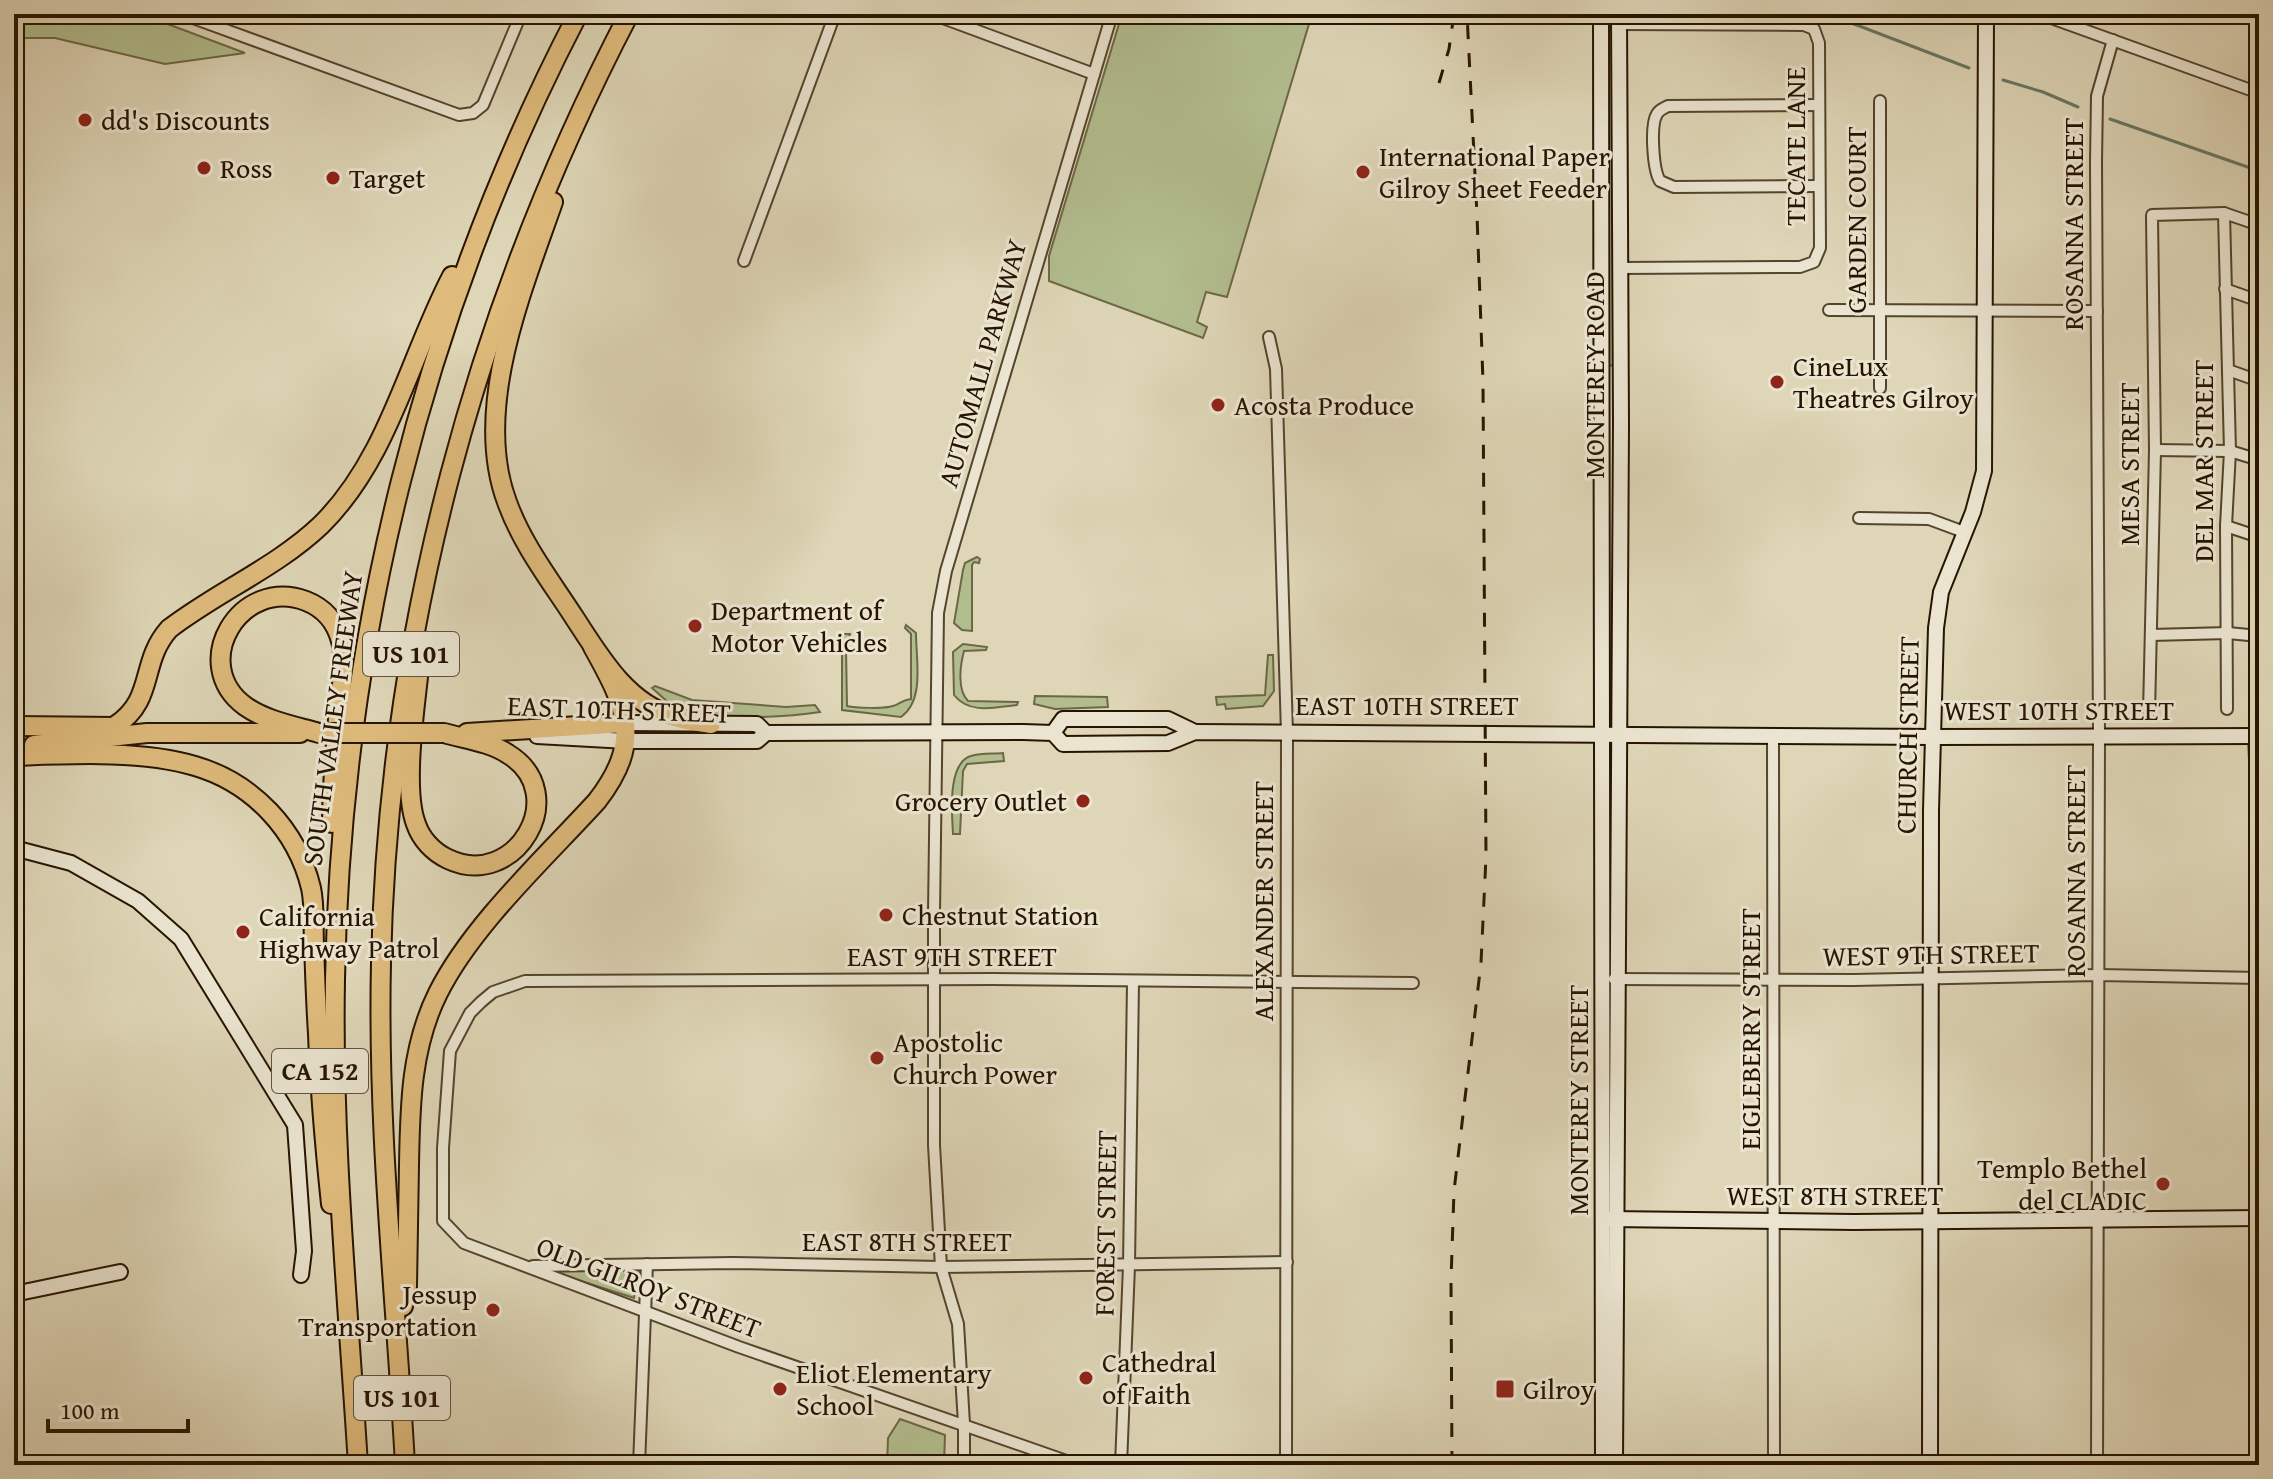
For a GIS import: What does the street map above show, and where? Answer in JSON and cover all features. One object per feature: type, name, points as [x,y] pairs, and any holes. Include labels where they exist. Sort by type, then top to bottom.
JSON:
[{"type":"highway","name":"SOUTH VALLEY FREEWAY","points":[[358,1465],[337,1107],[335,983],[337,900],[346,791],[371,614],[407,453],[434,362],[476,241],[515,145],[578,14]]},
{"type":"highway","name":"US 101","points":[[405,1465],[380,1045],[384,880],[407,675],[440,513],[472,393],[502,302],[547,187],[629,14]]},
{"type":"highway","points":[[593,86],[517,316],[501,376],[494,438],[498,469],[513,516],[529,547],[593,647],[616,677],[642,702],[675,717],[711,724]]},
{"type":"highway","points":[[115,726],[136,709],[154,650],[169,629],[310,535],[349,493],[379,442],[451,278],[476,241]]},
{"type":"highway","points":[[440,513],[417,690],[412,762],[413,814],[424,840],[443,857],[471,866],[497,861],[523,842],[531,828],[537,800],[534,786],[518,760],[506,752],[444,733]]},
{"type":"highway","points":[[319,733],[256,712],[235,697],[227,685],[220,658],[222,644],[234,620],[255,602],[283,596],[311,603],[333,622],[342,645],[343,669],[332,807],[335,983]]},
{"type":"highway","points":[[398,1330],[407,1286],[412,1076],[430,1011],[470,942],[605,790],[620,764],[626,732],[615,690],[593,647]]},
{"type":"highway","points":[[147,733],[148,675]]},
{"type":"highway","points":[[14,726],[115,726],[147,733]]},
{"type":"highway","name":"EAST 10TH STREET","points":[[147,733],[626,732]]},
{"type":"highway","points":[[14,746],[147,733]]},
{"type":"highway","name":"CA 152","points":[[14,756],[160,758],[195,766],[231,781],[249,793],[270,811],[295,845],[311,889],[313,906],[322,1104],[358,1465]]},
{"type":"main road","name":"MONTEREY ROAD","points":[[1601,14],[1601,735]]},
{"type":"main road","name":"CHURCH STREET","points":[[1930,1465],[1931,810],[1937,610],[1948,572],[1973,512],[1984,471],[1986,14]]},
{"type":"main road","name":"MONTEREY ROAD","points":[[1619,19],[1619,736]]},
{"type":"main road","name":"EAST 10TH STREET","points":[[1053,733],[1063,719],[1168,719],[1195,732]]},
{"type":"main road","name":"EAST 10TH STREET","points":[[626,732],[711,724],[757,724],[766,733]]},
{"type":"main road","name":"EAST 10TH STREET","points":[[626,732],[757,741],[766,733],[1053,733],[1063,744],[1168,743],[1195,732],[1619,736]]},
{"type":"main road","name":"MONTEREY STREET","points":[[1601,735],[1610,979]]},
{"type":"main road","name":"MONTEREY STREET","points":[[1603,1465],[1609,1219],[1610,979],[1619,736]]},
{"type":"main road","name":"WEST 10TH STREET","points":[[1619,736],[2256,736]]},
{"type":"main road","points":[[14,848],[71,863],[138,901],[181,939],[295,1125],[304,1251],[301,1275]]},
{"type":"main road","name":"WEST 8TH STREET","points":[[1609,1219],[1773,1222],[2258,1218]]},
{"type":"main road","name":"MONTEREY STREET","points":[[1609,1219],[1615,1465]]},
{"type":"main road","points":[[14,1294],[120,1272]]},
{"type":"street","points":[[182,14],[453,114],[467,115],[479,110],[486,99],[521,14]]},
{"type":"street","points":[[744,261],[835,14]]},
{"type":"street","points":[[932,14],[1094,74]]},
{"type":"street","name":"AUTOMALL PARKWAY","points":[[964,1465],[958,1324],[941,1267],[934,1145],[937,625],[942,586],[1112,14]]},
{"type":"street","points":[[2040,14],[2259,93]]},
{"type":"street","name":"TECATE LANE","points":[[1619,19],[1799,24],[1814,29],[1819,43],[1820,248],[1814,262],[1800,267],[1620,268]]},
{"type":"street","name":"ROSANNA STREET","points":[[2097,1465],[2097,96],[2113,40]]},
{"type":"street","name":"GARDEN COURT","points":[[1880,101],[1880,388]]},
{"type":"street","points":[[1819,105],[1668,106],[1659,111],[1655,119],[1654,144],[1655,171],[1660,181],[1668,186],[1819,186]]},
{"type":"street","points":[[2224,213],[2259,225]]},
{"type":"street","name":"MESA STREET","points":[[2149,713],[2155,450],[2152,215],[2224,213]]},
{"type":"street","name":"DEL MAR STREET","points":[[2224,213],[2230,451],[2226,526],[2227,709]]},
{"type":"street","points":[[2225,289],[2259,301]]},
{"type":"street","points":[[1829,310],[2097,311]]},
{"type":"street","name":"ALEXANDER STREET","points":[[1269,337],[1276,369],[1287,733],[1286,1465]]},
{"type":"street","points":[[2228,370],[2259,381]]},
{"type":"street","points":[[2155,450],[2230,451],[2259,460]]},
{"type":"street","points":[[1859,518],[1929,519],[1964,532]]},
{"type":"street","points":[[2226,526],[2259,537]]},
{"type":"street","points":[[2151,635],[2228,633],[2259,636]]},
{"type":"street","name":"EIGLEBERRY STREET","points":[[1773,736],[1774,1465]]},
{"type":"street","points":[[2256,736],[2259,857]]},
{"type":"street","points":[[2256,1465],[2259,879]]},
{"type":"street","name":"WEST 9TH STREET","points":[[1610,979],[1774,981],[2099,975],[2259,978]]},
{"type":"street","name":"EAST 9TH STREET","points":[[493,992],[525,981],[1413,983]]},
{"type":"street","name":"FOREST STREET","points":[[1121,1465],[1129,1266],[1133,982]]},
{"type":"street","name":"OLD GILROY STREET","points":[[493,992],[470,1013],[450,1051],[443,1148],[443,1221],[464,1243],[643,1313],[892,1403],[964,1424],[1078,1465]]},
{"type":"street","name":"EAST 8TH STREET","points":[[527,1266],[941,1267],[1287,1262]]},
{"type":"street","points":[[639,1465],[647,1264]]},
{"type":"green space","points":[[14,14],[141,14],[245,53],[165,64],[55,38],[14,38]]},
{"type":"green space","points":[[1122,14],[1312,14],[1227,297],[1206,292],[1197,322],[1207,327],[1203,338],[1049,281],[1049,256]]},
{"type":"green space","points":[[1607,14],[1611,14],[1613,27],[1615,364],[1610,366],[1607,365]]},
{"type":"green space","points":[[977,557],[979,563],[972,565],[972,631],[962,630],[954,623],[963,570],[965,563]]},
{"type":"green space","points":[[906,625],[916,633],[918,667],[916,690],[909,710],[901,717],[842,710],[842,634],[850,634],[846,649],[847,706],[884,708],[911,699],[911,634]]},
{"type":"green space","points":[[963,644],[987,647],[986,650],[964,651],[961,684],[968,701],[1018,702],[1017,705],[975,707],[954,695],[953,652]]},
{"type":"green space","points":[[1268,655],[1273,655],[1274,691],[1263,706],[1226,709],[1225,704],[1217,705],[1216,697],[1265,695]]},
{"type":"green space","points":[[655,686],[692,700],[786,707],[815,705],[820,712],[768,717],[706,715],[676,708],[652,688]]},
{"type":"green space","points":[[1035,696],[1107,697],[1108,707],[1055,709],[1034,704]]},
{"type":"green space","points":[[1003,753],[1004,761],[967,764],[963,771],[960,834],[953,834],[953,790],[958,768],[971,756]]},
{"type":"green space","points":[[640,1269],[634,1298],[547,1270]]},
{"type":"green space","points":[[900,1419],[945,1435],[944,1465],[887,1465],[888,1438]]},
{"type":"waterway","points":[[1828,14],[1969,68]]},
{"type":"waterway","points":[[2003,80],[2078,107]]},
{"type":"waterway","points":[[2110,119],[2259,171]]},
{"type":"railway","points":[[1439,83],[1449,49],[1454,14]]},
{"type":"railway","points":[[1452,1465],[1454,1191],[1481,963],[1486,857],[1483,382],[1467,14]]},
{"type":"place","name":"dd's Discounts","points":[[85,120]]},
{"type":"place","name":"Ross","points":[[204,168]]},
{"type":"place","name":"International Paper Gilroy Sheet Feeder","points":[[1363,172]]},
{"type":"place","name":"Target","points":[[333,178]]},
{"type":"place","name":"CineLux Theatres Gilroy","points":[[1777,382]]},
{"type":"place","name":"Acosta Produce","points":[[1218,405]]},
{"type":"place","name":"Department of Motor Vehicles","points":[[695,626]]},
{"type":"place","name":"Grocery Outlet","points":[[1083,801]]},
{"type":"place","name":"Chestnut Station","points":[[886,915]]},
{"type":"place","name":"California Highway Patrol","points":[[243,932]]},
{"type":"place","name":"Apostolic Church Power","points":[[877,1058]]},
{"type":"place","name":"Templo Bethel del CLADIC","points":[[2163,1184]]},
{"type":"place","name":"Jessup Transportation","points":[[493,1310]]},
{"type":"place","name":"Cathedral of Faith","points":[[1086,1378]]},
{"type":"place","name":"Eliot Elementary School","points":[[780,1389]]},
{"type":"place","name":"Gilroy","points":[[1505,1389]]}]
